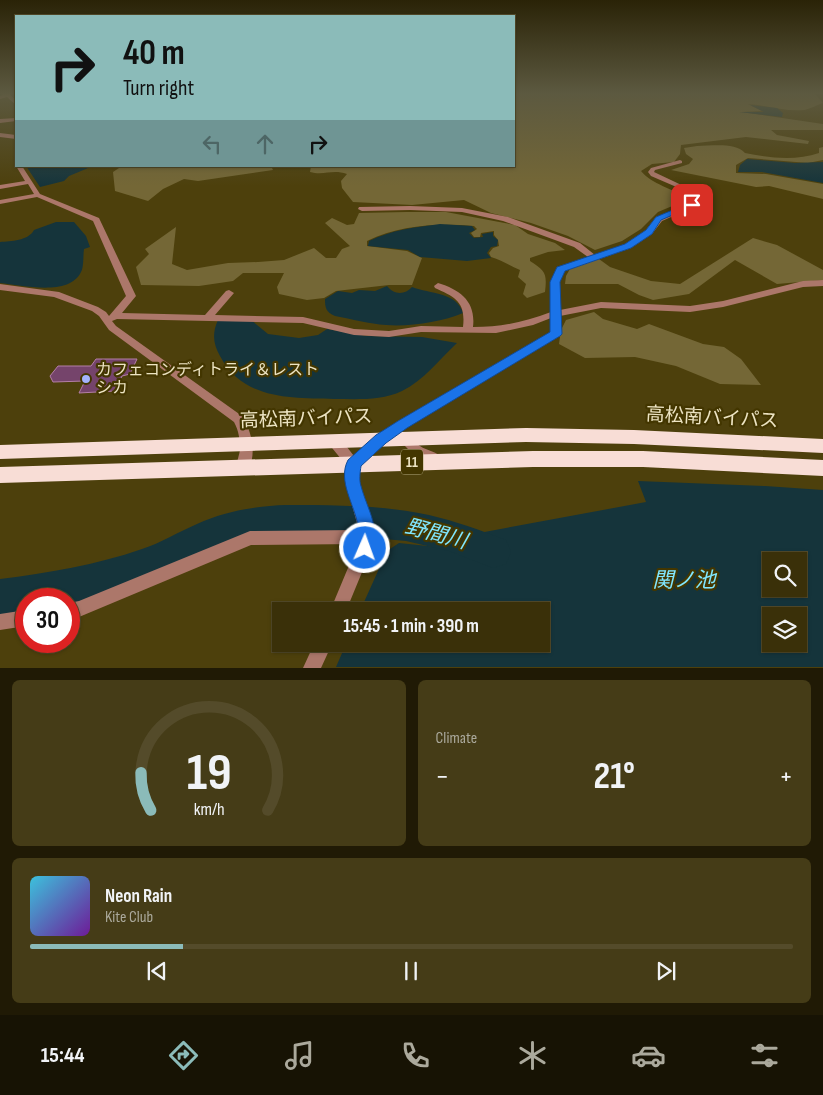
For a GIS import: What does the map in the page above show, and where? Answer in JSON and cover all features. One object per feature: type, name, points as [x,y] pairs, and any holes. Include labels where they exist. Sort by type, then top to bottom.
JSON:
[{"type":"highway","name":"高松南バイパス","points":[[0,452],[381,439],[403,431],[526,436],[634,436],[823,446]]},
{"type":"highway","name":"11","points":[[0,475],[442,461],[643,460],[823,468]]},
{"type":"street","points":[[0,135],[13,136]]},
{"type":"street","points":[[0,140],[13,136]]},
{"type":"street","points":[[442,461],[416,450],[403,431],[556,334],[554,314],[555,282],[561,269],[628,246],[649,232],[658,219],[692,205],[704,203],[690,191],[653,175],[651,172],[652,169],[680,162]]},
{"type":"street","points":[[20,167],[38,194],[96,220],[131,296],[111,318],[112,328],[228,411],[243,428],[247,444],[243,467]]},
{"type":"street","points":[[0,187],[30,182]]},
{"type":"street","points":[[0,202],[30,198],[38,194]]},
{"type":"street","points":[[362,209],[462,210],[505,219],[577,246],[593,257]]},
{"type":"street","points":[[0,287],[56,294],[95,309],[111,318],[208,317],[303,320],[354,332],[389,334],[420,329],[468,328],[505,330],[554,314],[601,304],[690,309],[723,304],[803,284],[823,283]]},
{"type":"street","points":[[438,286],[453,293],[465,302],[470,317],[468,328]]},
{"type":"street","points":[[208,317],[229,294]]},
{"type":"street","points":[[353,464],[381,439]]},
{"type":"street","points":[[332,440],[353,464],[353,484],[364,512],[367,537],[365,548],[342,602]]},
{"type":"street","points":[[80,609],[250,538],[367,537]]},
{"type":"street","points":[[0,622],[15,620]]},
{"type":"street","points":[[312,668],[319,652]]},
{"type":"shaded area","points":[[515,124],[823,124],[823,130],[771,130],[777,135],[809,141],[808,144],[746,137],[681,145],[680,154],[674,162],[652,164],[641,171],[645,176],[657,183],[689,199],[658,212],[641,229],[622,241],[595,250],[568,236],[531,223],[491,213],[464,200],[412,205],[353,202],[342,188],[341,181],[347,174],[310,172],[311,167],[515,167]]},
{"type":"shaded area","points":[[729,146],[745,153],[782,158],[810,156],[819,153],[819,148],[823,147],[823,160],[808,163],[748,158],[736,165],[736,173],[766,174],[823,184],[823,199],[769,186],[756,187],[671,170],[689,164],[693,159],[686,154],[684,148]]},
{"type":"shaded area","points":[[120,167],[272,167],[273,170],[198,181],[184,179],[163,189],[148,201],[115,191],[113,172]]},
{"type":"shaded area","points":[[446,212],[515,225],[528,234],[555,243],[565,250],[548,252],[530,258],[530,261],[542,270],[546,286],[545,292],[527,298],[523,294],[526,284],[518,277],[520,270],[491,257],[489,253],[493,248],[499,246],[494,231],[481,233],[480,237],[474,237],[471,233],[477,229],[474,226],[419,226],[393,231],[367,241],[367,246],[407,251],[422,258],[412,285],[389,285],[336,291],[324,298],[307,300],[279,294],[277,287],[284,273],[243,273],[233,281],[199,286],[141,285],[136,267],[149,254],[145,249],[176,227],[172,264],[187,270],[228,263],[284,260],[314,248],[326,258],[336,258],[342,249],[350,246],[325,223],[332,218],[347,225],[354,224],[359,213]]},
{"type":"shaded area","points":[[753,238],[777,245],[823,270],[823,280],[777,284],[735,260],[689,294],[653,300],[618,284],[565,284],[566,276],[571,267],[599,259],[610,267],[651,281],[680,284]]},
{"type":"shaded area","points":[[594,312],[603,319],[637,329],[649,324],[703,344],[724,347],[741,359],[761,385],[720,384],[676,366],[635,357],[585,358],[559,344],[561,330],[566,320]]},
{"type":"water","points":[[747,159],[795,163],[823,162],[823,183],[762,172],[738,172],[740,165]]},
{"type":"water","points":[[27,167],[91,167],[69,176],[64,181],[40,187]]},
{"type":"water","points":[[56,222],[74,222],[86,236],[90,247],[84,249],[82,270],[75,280],[66,285],[44,288],[0,283],[0,242],[24,238],[34,230]]},
{"type":"water","points":[[440,224],[472,226],[475,230],[469,233],[474,238],[483,237],[482,234],[493,232],[493,236],[498,240],[497,246],[491,247],[487,253],[491,258],[467,261],[420,257],[408,250],[368,246],[369,241],[386,234]]},
{"type":"water","points":[[387,286],[399,293],[403,293],[412,287],[449,297],[460,306],[463,313],[435,321],[395,325],[373,324],[335,316],[326,307],[325,299],[338,291],[352,293],[359,290],[375,291]]},
{"type":"water","points":[[218,320],[251,320],[268,334],[299,338],[318,335],[327,329],[367,336],[422,337],[457,343],[417,382],[394,394],[360,399],[285,397],[255,389],[241,381],[230,370],[220,356],[215,343],[214,334]]},
{"type":"water","name":"関ノ池","points":[[638,481],[823,490],[823,667],[336,667],[343,652],[550,652],[550,602],[364,602],[387,551],[399,543],[456,549],[464,539],[479,533],[646,502]]},
{"type":"building","name":"カフェコンディトライ＆レスト シカ","points":[[96,359],[137,359],[130,374],[122,376],[115,391],[79,393],[85,381],[53,382],[50,376],[58,366],[91,366]]},
{"type":"waterway","name":"野間川","points":[[0,598],[42,592],[101,579],[161,559],[208,535],[227,528],[266,521],[340,520],[385,523],[428,530],[493,552]]},
{"type":"place","name":"カフェコンディトライ＆レスト シカ","points":[[86,379]]},
{"type":"route","points":[[365,548],[367,537],[366,525],[364,512],[353,484],[353,464],[381,439],[402,424],[556,334],[554,314],[555,282],[561,269],[628,246],[649,232],[658,219],[692,205]]}]
